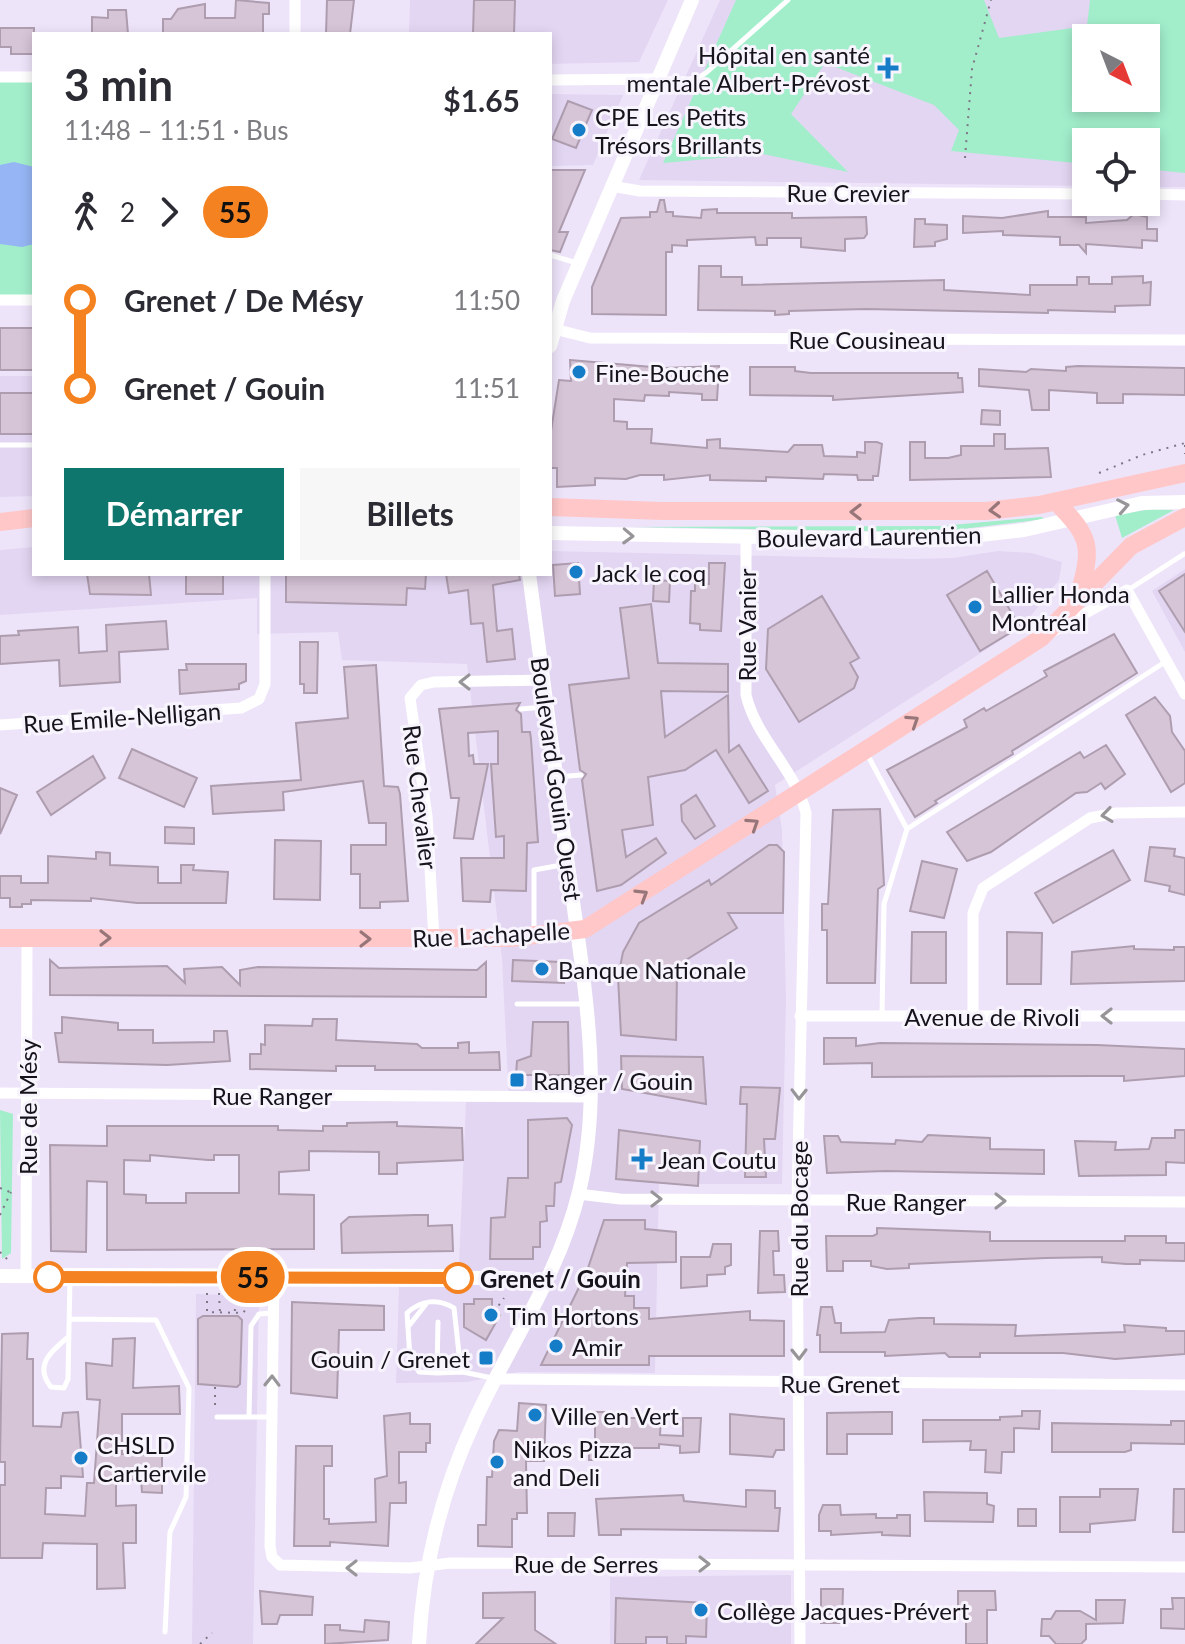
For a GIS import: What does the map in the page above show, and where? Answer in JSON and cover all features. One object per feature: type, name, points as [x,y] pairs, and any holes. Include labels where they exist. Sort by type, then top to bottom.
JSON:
[{"type":"main road","name":"Boulevard Laurentien","points":[[552,507],[934,513],[1014,509],[1185,473]]},
{"type":"main road","points":[[1056,502],[1073,519],[1088,546],[1078,598]]},
{"type":"main road","name":"Rue Lachapelle","points":[[0,938],[434,939],[534,937],[578,931],[599,922],[1041,638],[1137,541],[1185,517]]},
{"type":"main road","points":[[0,522],[32,518]]},
{"type":"street","points":[[295,0],[295,32]]},
{"type":"street","points":[[552,329],[692,0]]},
{"type":"street","points":[[0,77],[32,77]]},
{"type":"street","points":[[552,80],[656,79]]},
{"type":"street","name":"Rue Crevier","points":[[611,186],[640,191],[1072,194]]},
{"type":"street","points":[[1160,194],[1185,195]]},
{"type":"street","points":[[0,300],[32,300]]},
{"type":"street","name":"Rue Cousineau","points":[[552,329],[590,338],[1185,340]]},
{"type":"street","name":"Boulevard Laurentien","points":[[552,533],[944,540],[1013,531],[1142,503],[1185,502]]},
{"type":"street","name":"Rue Vanier","points":[[746,538],[746,695],[800,794]]},
{"type":"street","name":"Rue Emile-Nelligan","points":[[0,725],[212,712],[249,706],[259,699],[265,684],[265,576]]},
{"type":"street","name":"Boulevard Gouin Ouest","points":[[417,1644],[430,1565],[452,1477],[496,1379],[544,1287],[578,1194],[589,1138],[591,1097],[586,1004],[529,576]]},
{"type":"street","points":[[1127,590],[1185,694]]},
{"type":"street","name":"Rue Lachapelle","points":[[1041,638],[1091,614],[1127,590]]},
{"type":"street","name":"Rue Chevalier","points":[[434,939],[427,816],[410,698],[421,685],[434,682],[543,680]]},
{"type":"street","name":"Rue du Bocage","points":[[800,794],[806,813],[797,1200],[797,1565],[800,1644]]},
{"type":"street","points":[[973,1016],[973,913],[983,888],[1090,818],[1116,813],[1185,812]]},
{"type":"street","name":"Rue de Mésy","points":[[26,1276],[27,938]]},
{"type":"street","name":"Avenue de Rivoli","points":[[800,1016],[1185,1016]]},
{"type":"street","name":"Rue Ranger","points":[[0,1093],[591,1097]]},
{"type":"street","name":"Rue Ranger","points":[[578,1194],[620,1199],[1185,1202]]},
{"type":"street","points":[[0,1276],[512,1278],[544,1287]]},
{"type":"street","name":"Rue de Serres","points":[[274,1278],[270,1546],[273,1560],[290,1567],[1185,1567]]},
{"type":"street","name":"Rue Grenet","points":[[496,1379],[1185,1385]]},
{"type":"lane","points":[[656,79],[697,79],[728,56],[788,0]]},
{"type":"lane","points":[[552,256],[578,263]]},
{"type":"lane","points":[[0,445],[32,445]]},
{"type":"lane","points":[[1127,590],[1184,554]]},
{"type":"lane","points":[[882,1016],[884,904],[907,829],[1165,662]]},
{"type":"lane","points":[[521,709],[547,707]]},
{"type":"lane","points":[[866,751],[907,829]]},
{"type":"lane","points":[[556,778],[581,775]]},
{"type":"lane","points":[[534,937],[534,870],[568,863]]},
{"type":"lane","points":[[517,1004],[586,1004]]},
{"type":"lane","points":[[67,1338],[49,1353],[43,1364],[42,1374],[51,1387],[64,1388],[68,1379],[70,1277]]},
{"type":"lane","points":[[461,1372],[457,1312],[445,1303],[427,1303],[408,1327],[412,1366],[422,1373],[461,1372],[496,1379]]},
{"type":"lane","points":[[249,1417],[251,1326],[259,1314],[273,1313]]},
{"type":"lane","points":[[69,1319],[156,1320],[189,1388],[186,1497],[170,1532],[165,1632]]},
{"type":"lane","points":[[437,1373],[438,1322]]},
{"type":"lane","points":[[217,1417],[272,1417]]},
{"type":"path","points":[[965,158],[972,69],[989,1]]},
{"type":"path","points":[[1100,480],[1100,471],[1185,444],[1185,454]]},
{"type":"path","points":[[0,1188],[13,1192],[0,1215]]},
{"type":"path","points":[[0,1252],[8,1260]]},
{"type":"path","points":[[207,1293],[207,1312],[220,1313],[243,1313],[258,1294]]},
{"type":"path","points":[[219,1293],[220,1313]]},
{"type":"path","points":[[234,1293],[235,1312]]},
{"type":"path","points":[[494,1312],[504,1298]]},
{"type":"path","points":[[215,1387],[215,1397]]},
{"type":"path","points":[[200,1644],[212,1633]]},
{"type":"shaded area","points":[[410,0],[668,0],[639,62],[552,64],[552,32],[409,32]]},
{"type":"shaded area","name":"Hôpital en santé mentale Albert-Prévost","points":[[720,0],[1185,0],[1185,187],[1160,187],[1160,128],[1072,128],[1072,186],[639,180]]},
{"type":"shaded area","name":"CPE Les Petits Trésors Brillants","points":[[552,94],[623,95],[593,165],[552,166]]},
{"type":"shaded area","points":[[0,376],[32,376],[32,496],[0,497]]},
{"type":"shaded area","points":[[32,547],[32,576],[552,576],[552,551],[912,559],[953,558],[998,551],[1032,553],[1062,562],[1059,580],[1023,626],[775,785],[782,830],[786,998],[782,1184],[659,1184],[655,1373],[519,1372],[467,1382],[396,1383],[399,1285],[458,1286],[466,1102],[509,1101],[502,959],[467,664],[342,660],[338,632],[257,634],[257,598],[0,615],[0,550]]},
{"type":"shaded area","points":[[1185,569],[1185,652],[1152,591]]},
{"type":"shaded area","points":[[196,1294],[255,1296],[259,1300],[253,1644],[192,1644]]},
{"type":"shaded area","name":"Collège Jacques-Prévert","points":[[791,1575],[791,1644],[610,1644],[610,1577]]},
{"type":"green space","name":"Hôpital en santé mentale Albert-Prévost","points":[[736,0],[984,0],[999,38],[1072,28],[1072,112],[1160,112],[1160,24],[1087,24],[1090,0],[1185,0],[1185,173],[1160,170],[1160,128],[1072,128],[1072,163],[951,151],[959,130],[934,105],[825,63],[791,114],[848,172],[763,154],[663,163]]},
{"type":"green space","points":[[0,77],[32,77],[32,300],[0,300]]},
{"type":"green space","points":[[1152,509],[1174,510],[1122,538],[1115,515]]},
{"type":"green space","points":[[1046,519],[938,532],[630,527],[940,526]]},
{"type":"green space","points":[[0,1110],[13,1114],[11,1253],[2,1259]]},
{"type":"water","points":[[14,162],[32,166],[32,244],[22,247],[0,244],[0,165]]},
{"type":"building","points":[[236,0],[269,3],[269,14],[263,14],[263,32],[163,32],[163,19],[171,19],[178,9],[205,4],[205,18],[235,18]]},
{"type":"building","points":[[327,0],[354,0],[350,32],[326,32]]},
{"type":"building","points":[[474,0],[515,0],[514,32],[473,32]]},
{"type":"building","points":[[108,10],[126,10],[128,32],[92,32],[92,17],[108,18]]},
{"type":"building","points":[[0,28],[34,28],[32,54],[11,54],[11,47],[0,47]]},
{"type":"building","points":[[568,101],[592,110],[576,148],[552,139]]},
{"type":"building","points":[[552,170],[585,170],[559,232],[568,232],[560,252],[552,250]]},
{"type":"building","points":[[660,200],[664,200],[666,212],[673,212],[673,216],[701,218],[702,210],[717,209],[717,213],[792,213],[792,218],[866,217],[867,234],[864,238],[845,239],[845,251],[801,247],[801,238],[767,238],[767,245],[756,245],[755,237],[687,240],[687,246],[672,245],[672,252],[666,252],[666,315],[592,314],[592,287],[621,218],[650,217],[650,212],[657,212]]},
{"type":"building","points":[[1048,211],[1048,217],[1086,217],[1086,223],[1143,216],[1147,217],[1147,229],[1157,229],[1157,241],[1142,240],[1142,248],[1086,244],[1086,253],[1079,245],[1060,245],[1060,237],[1003,235],[1003,231],[963,233],[963,216],[1002,218]]},
{"type":"building","points":[[915,219],[925,219],[925,224],[947,225],[947,239],[935,242],[935,246],[914,247]]},
{"type":"building","points":[[699,266],[721,266],[721,277],[742,277],[742,285],[944,280],[944,290],[1030,295],[1030,285],[1077,285],[1077,277],[1089,277],[1089,284],[1112,284],[1112,277],[1143,276],[1143,283],[1151,282],[1150,305],[1115,306],[1115,312],[1048,310],[1048,313],[866,309],[789,311],[789,314],[775,315],[775,311],[698,310]]},
{"type":"building","points":[[0,328],[32,328],[32,370],[0,370]]},
{"type":"building","points":[[570,360],[664,368],[719,366],[717,400],[702,400],[702,394],[669,392],[669,396],[645,395],[644,401],[614,399],[614,421],[627,422],[627,429],[652,429],[651,443],[707,448],[707,440],[720,439],[720,448],[788,452],[794,445],[822,445],[824,456],[857,457],[857,452],[865,453],[865,442],[877,442],[882,444],[878,476],[873,476],[873,480],[858,480],[857,475],[824,474],[823,479],[766,477],[766,481],[710,480],[710,475],[664,480],[664,475],[640,475],[626,479],[595,478],[595,485],[557,487],[557,468],[552,468],[552,424],[559,380],[571,381]]},
{"type":"building","points":[[750,367],[795,367],[795,371],[811,373],[958,373],[958,378],[962,378],[963,392],[833,400],[833,396],[750,395]]},
{"type":"building","points":[[1066,367],[1185,368],[1185,395],[1123,394],[1123,403],[1097,403],[1097,393],[1049,390],[1049,410],[1032,410],[1029,390],[979,386],[979,369],[1066,371]]},
{"type":"building","points":[[0,393],[32,393],[32,434],[0,434]]},
{"type":"building","points":[[982,410],[1000,411],[1000,425],[981,424]]},
{"type":"building","points":[[994,434],[1005,434],[1005,449],[1048,448],[1051,477],[910,480],[910,442],[925,442],[925,458],[948,458],[961,455],[961,446],[994,446]]},
{"type":"building","points":[[578,563],[580,594],[555,596],[553,565]]},
{"type":"building","points":[[709,563],[725,563],[721,631],[700,630],[700,624],[690,623],[691,591],[695,591],[695,584],[709,584]]},
{"type":"building","points":[[987,571],[1020,627],[980,651],[947,595]]},
{"type":"building","points":[[1185,574],[1185,632],[1159,591]]},
{"type":"building","points":[[87,576],[149,576],[151,595],[90,594]]},
{"type":"building","points":[[186,576],[223,576],[223,594],[186,594]]},
{"type":"building","points":[[286,576],[426,576],[425,589],[407,588],[406,605],[286,602]]},
{"type":"building","points":[[446,576],[519,576],[520,580],[493,585],[497,631],[512,629],[515,659],[487,662],[483,623],[471,624],[468,590],[449,593]]},
{"type":"building","points":[[654,580],[670,581],[669,602],[653,601]]},
{"type":"building","points":[[822,596],[859,658],[850,663],[858,677],[854,688],[799,722],[766,669],[768,629]]},
{"type":"building","points":[[651,604],[658,663],[728,664],[728,692],[661,691],[665,737],[728,695],[729,752],[739,745],[768,791],[749,803],[716,750],[685,770],[648,777],[653,825],[622,830],[626,857],[656,838],[666,853],[621,885],[597,891],[582,780],[586,774],[580,770],[569,685],[629,678],[620,608]]},
{"type":"building","points":[[166,621],[168,649],[119,652],[120,682],[60,686],[59,660],[0,664],[0,636],[19,635],[18,631],[78,627],[79,653],[107,651],[106,625]]},
{"type":"building","points":[[1114,634],[1137,673],[1012,751],[1013,754],[935,801],[937,803],[915,817],[887,770],[967,727],[964,720],[1047,676],[1044,671]]},
{"type":"building","points":[[300,642],[318,642],[317,693],[304,693],[304,684],[300,684]]},
{"type":"building","points":[[186,664],[246,664],[246,681],[239,684],[239,689],[180,694],[179,670],[187,670]]},
{"type":"building","points":[[376,665],[384,786],[398,787],[400,794],[408,901],[380,902],[380,908],[360,908],[360,874],[351,874],[351,845],[386,845],[386,823],[369,823],[363,781],[283,792],[284,810],[213,814],[211,786],[301,780],[296,723],[348,718],[344,667]]},
{"type":"building","points":[[1155,697],[1170,716],[1172,732],[1185,751],[1185,783],[1171,792],[1126,715]]},
{"type":"building","points":[[520,703],[516,710],[521,714],[522,732],[530,732],[531,739],[538,842],[527,843],[526,891],[491,890],[490,902],[463,901],[461,858],[504,858],[504,836],[496,837],[491,764],[498,764],[498,731],[468,733],[469,756],[473,755],[474,764],[488,764],[473,839],[454,838],[459,798],[451,798],[439,709]]},
{"type":"building","points":[[1106,745],[1125,774],[1105,789],[1101,783],[1087,792],[1076,793],[991,852],[967,861],[947,832],[1080,752],[1084,758]]},
{"type":"building","points":[[132,749],[197,778],[184,807],[119,778]]},
{"type":"building","points":[[93,756],[105,778],[51,815],[37,792]]},
{"type":"building","points":[[0,788],[17,795],[0,834]]},
{"type":"building","points":[[696,795],[715,826],[695,839],[682,821],[681,805]]},
{"type":"building","points":[[880,809],[884,885],[878,889],[875,983],[827,983],[827,930],[822,930],[822,904],[828,904],[833,810]]},
{"type":"building","points":[[165,827],[194,828],[194,844],[165,843]]},
{"type":"building","points":[[275,840],[321,841],[320,900],[274,899]]},
{"type":"building","points":[[769,845],[777,845],[784,852],[783,913],[728,913],[737,928],[683,962],[677,973],[676,1040],[621,1035],[618,977],[623,952],[639,923],[709,880],[711,885]]},
{"type":"building","points":[[1150,847],[1175,849],[1174,856],[1185,858],[1185,895],[1169,891],[1170,886],[1145,881]]},
{"type":"building","points":[[1113,850],[1130,880],[1053,923],[1035,893]]},
{"type":"building","points":[[96,852],[110,853],[110,865],[158,867],[158,883],[181,883],[181,865],[194,865],[193,870],[228,872],[226,903],[137,903],[91,898],[91,901],[31,900],[31,904],[22,904],[22,907],[10,907],[10,898],[0,898],[0,876],[21,876],[21,883],[48,883],[48,856],[96,859]]},
{"type":"building","points":[[922,861],[957,869],[944,918],[910,911]]},
{"type":"building","points":[[912,932],[946,932],[946,983],[911,983]]},
{"type":"building","points":[[1007,932],[1042,933],[1041,984],[1007,984]]},
{"type":"building","points":[[1134,946],[1134,949],[1174,950],[1174,947],[1185,947],[1185,981],[1071,984],[1072,952]]},
{"type":"building","points":[[50,960],[59,968],[167,966],[185,983],[184,969],[222,967],[240,985],[240,970],[258,967],[477,970],[486,962],[486,997],[50,995]]},
{"type":"building","points":[[513,960],[561,962],[564,983],[512,981]]},
{"type":"building","points":[[62,1017],[118,1023],[118,1030],[153,1030],[153,1043],[214,1042],[214,1031],[227,1031],[230,1061],[167,1065],[59,1062],[55,1033],[62,1033]]},
{"type":"building","points":[[313,1019],[337,1019],[336,1040],[417,1044],[422,1048],[458,1048],[458,1043],[469,1042],[469,1053],[499,1052],[500,1070],[375,1070],[375,1066],[336,1066],[336,1071],[250,1069],[250,1054],[261,1054],[261,1044],[265,1045],[265,1025],[312,1026]]},
{"type":"building","points":[[533,1022],[568,1022],[569,1075],[516,1075],[517,1061],[531,1056]]},
{"type":"building","points":[[824,1038],[856,1038],[856,1046],[880,1043],[1185,1049],[1185,1076],[1124,1081],[1124,1076],[872,1077],[872,1063],[824,1064]]},
{"type":"building","points":[[621,1056],[703,1057],[706,1104],[622,1089]]},
{"type":"building","points":[[741,1087],[780,1088],[775,1139],[764,1139],[766,1177],[745,1177],[747,1104],[740,1104]]},
{"type":"building","points":[[567,1118],[572,1125],[561,1182],[555,1183],[554,1206],[546,1206],[547,1221],[540,1222],[540,1247],[533,1247],[533,1259],[490,1259],[491,1218],[505,1217],[508,1178],[528,1178],[528,1120]]},
{"type":"building","points":[[397,1122],[397,1126],[462,1128],[463,1160],[397,1163],[397,1174],[379,1174],[379,1152],[309,1151],[309,1170],[279,1172],[279,1194],[314,1195],[314,1249],[107,1250],[107,1182],[87,1181],[86,1252],[51,1251],[50,1145],[107,1146],[107,1126],[278,1126],[278,1130],[323,1131],[323,1126],[347,1126],[347,1123]],"holes":[[[150,1155],[214,1160],[214,1155],[239,1155],[239,1193],[186,1193],[186,1203],[146,1203],[146,1195],[124,1194],[124,1160],[150,1161]]]},
{"type":"building","points":[[619,1130],[700,1141],[698,1186],[616,1179]]},
{"type":"building","points":[[1175,1130],[1185,1130],[1185,1163],[1166,1162],[1166,1175],[1079,1176],[1075,1141],[1116,1142],[1115,1150],[1149,1149],[1152,1138],[1175,1138]]},
{"type":"building","points":[[928,1135],[990,1138],[990,1149],[1044,1150],[1044,1174],[827,1173],[824,1136],[838,1136],[841,1142],[895,1144],[896,1140],[922,1142]]},
{"type":"building","points":[[428,1215],[428,1226],[452,1225],[453,1251],[342,1253],[341,1224],[349,1217]]},
{"type":"building","points":[[604,1220],[645,1220],[645,1229],[676,1232],[676,1262],[627,1263],[625,1296],[634,1296],[634,1308],[649,1308],[649,1319],[750,1311],[750,1320],[784,1321],[784,1356],[649,1356],[649,1365],[541,1365],[587,1271]]},
{"type":"building","points":[[877,1228],[990,1232],[990,1241],[1125,1241],[1125,1236],[1166,1236],[1166,1243],[1185,1243],[1185,1261],[1140,1260],[1140,1264],[1126,1264],[1102,1262],[1102,1257],[1046,1258],[909,1264],[909,1268],[887,1269],[871,1266],[871,1261],[843,1261],[843,1271],[827,1271],[826,1236],[873,1236],[877,1234]]},
{"type":"building","points":[[760,1231],[778,1231],[779,1251],[773,1251],[774,1275],[784,1275],[785,1292],[758,1293]]},
{"type":"building","points":[[713,1244],[731,1244],[731,1265],[725,1267],[725,1274],[707,1275],[707,1286],[681,1288],[681,1257],[710,1257]]},
{"type":"building","points":[[474,1299],[492,1299],[492,1310],[500,1315],[486,1340],[464,1327],[464,1304],[474,1304]]},
{"type":"building","points":[[292,1302],[384,1306],[384,1330],[339,1330],[337,1398],[291,1393]]},
{"type":"building","points":[[821,1307],[832,1307],[835,1323],[841,1323],[841,1333],[885,1332],[889,1320],[919,1318],[934,1318],[934,1324],[1016,1325],[1015,1336],[1125,1332],[1124,1325],[1166,1328],[1166,1331],[1185,1331],[1185,1354],[1115,1359],[1063,1353],[980,1353],[980,1357],[949,1357],[945,1353],[885,1356],[885,1352],[820,1352],[820,1335],[817,1335]]},
{"type":"building","points":[[203,1316],[238,1316],[242,1320],[240,1384],[237,1387],[198,1384],[198,1319]]},
{"type":"building","name":"CHSLD Cartiervile","points":[[28,1333],[27,1359],[33,1359],[33,1426],[61,1427],[63,1413],[78,1412],[83,1477],[61,1476],[61,1488],[46,1488],[45,1514],[85,1516],[87,1483],[94,1483],[100,1400],[87,1399],[86,1363],[112,1366],[113,1339],[135,1338],[133,1388],[179,1386],[180,1414],[122,1414],[122,1454],[162,1455],[162,1493],[142,1492],[141,1480],[116,1479],[116,1506],[136,1505],[136,1543],[123,1543],[125,1588],[97,1589],[97,1544],[43,1543],[42,1558],[0,1558],[0,1485],[5,1485],[5,1462],[0,1462],[2,1334]]},
{"type":"building","points":[[519,1403],[546,1405],[544,1461],[526,1461],[527,1513],[517,1513],[517,1519],[512,1519],[512,1547],[478,1546],[478,1525],[486,1525],[487,1477],[492,1477],[494,1441],[499,1430],[517,1431]]},
{"type":"building","points":[[1022,1411],[1040,1411],[1039,1429],[1014,1428],[1014,1452],[1002,1452],[1001,1473],[985,1472],[986,1450],[970,1450],[971,1441],[923,1442],[923,1420],[1000,1420],[1000,1417],[1022,1416]]},
{"type":"building","points":[[595,1412],[620,1412],[621,1418],[661,1418],[660,1435],[683,1436],[683,1418],[701,1418],[699,1452],[680,1453],[680,1446],[659,1444],[659,1448],[620,1448],[620,1451],[607,1451],[607,1460],[589,1460],[589,1446],[595,1446]]},
{"type":"building","points":[[892,1412],[892,1434],[847,1434],[847,1454],[827,1454],[827,1413]]},
{"type":"building","points":[[410,1413],[410,1424],[430,1424],[430,1443],[426,1443],[426,1452],[399,1452],[399,1483],[406,1482],[406,1503],[390,1503],[388,1546],[330,1542],[330,1546],[294,1546],[296,1446],[332,1446],[332,1466],[324,1466],[324,1519],[329,1519],[329,1524],[376,1522],[375,1479],[387,1476],[384,1416]]},
{"type":"building","points":[[730,1414],[784,1419],[784,1450],[776,1450],[773,1457],[730,1454]]},
{"type":"building","points":[[1171,1421],[1185,1421],[1185,1444],[1131,1443],[1131,1450],[1125,1452],[1052,1452],[1052,1423],[1171,1425]]},
{"type":"building","points":[[1100,1489],[1138,1489],[1135,1520],[1090,1524],[1090,1532],[1060,1532],[1060,1497],[1100,1497]]},
{"type":"building","points":[[1174,1489],[1185,1489],[1185,1532],[1173,1532]]},
{"type":"building","points":[[746,1490],[775,1491],[775,1508],[780,1508],[778,1531],[621,1529],[621,1535],[599,1535],[596,1499],[683,1495],[684,1501],[746,1507]]},
{"type":"building","points":[[924,1492],[987,1493],[987,1504],[994,1506],[993,1522],[925,1521]]},
{"type":"building","points":[[823,1505],[840,1505],[841,1515],[876,1514],[876,1518],[897,1518],[897,1515],[910,1515],[910,1536],[882,1535],[882,1532],[831,1535],[831,1531],[819,1531],[819,1515]]},
{"type":"building","points":[[1018,1509],[1036,1509],[1036,1526],[1018,1526]]},
{"type":"building","points":[[548,1513],[575,1513],[574,1536],[548,1536]]},
{"type":"building","points":[[821,1589],[843,1589],[842,1623],[821,1623]]},
{"type":"building","points":[[260,1591],[313,1597],[312,1615],[280,1615],[277,1624],[262,1624]]},
{"type":"building","points":[[958,1591],[995,1591],[996,1610],[987,1610],[987,1644],[966,1644],[966,1610],[958,1610]]},
{"type":"building","points":[[535,1592],[535,1630],[556,1644],[476,1644],[503,1618],[483,1618],[483,1593]]},
{"type":"building","points":[[616,1598],[707,1603],[706,1637],[686,1636],[686,1644],[667,1644],[667,1637],[646,1637],[646,1644],[615,1644]]},
{"type":"building","points":[[1172,1598],[1185,1598],[1185,1629],[1161,1628],[1161,1609],[1173,1609]]},
{"type":"building","points":[[1096,1600],[1125,1600],[1123,1623],[1086,1624],[1086,1639],[1081,1644],[1056,1644],[1049,1636],[1041,1636],[1042,1619],[1051,1619],[1056,1611],[1080,1611],[1096,1620]]},
{"type":"building","points":[[365,1620],[389,1622],[388,1640],[325,1644],[325,1625],[340,1625],[340,1630],[364,1632]]},
{"type":"bus line","name":"55","points":[[49,1277],[458,1278]]},
{"type":"place","name":"Hôpital en santé mentale Albert-Prévost","points":[[888,68]]},
{"type":"place","name":"CPE Les Petits Trésors Brillants","points":[[579,130]]},
{"type":"place","name":"Fine-Bouche","points":[[579,372]]},
{"type":"place","name":"Jack le coq","points":[[576,572]]},
{"type":"place","name":"Lallier Honda Montréal","points":[[975,607]]},
{"type":"place","name":"Banque Nationale","points":[[542,969]]},
{"type":"place","name":"Ranger / Gouin","points":[[517,1080]]},
{"type":"place","name":"Jean Coutu","points":[[642,1159]]},
{"type":"place","name":"Grenet / Gouin","points":[[458,1278]]},
{"type":"place","name":"Tim Hortons","points":[[491,1315]]},
{"type":"place","name":"Amir","points":[[556,1346]]},
{"type":"place","name":"Gouin / Grenet","points":[[486,1358]]},
{"type":"place","name":"Ville en Vert","points":[[535,1415]]},
{"type":"place","name":"CHSLD Cartiervile","points":[[81,1458]]},
{"type":"place","name":"Nikos Pizza and Deli","points":[[497,1462]]},
{"type":"place","name":"Collège Jacques-Prévert","points":[[701,1610]]}]
